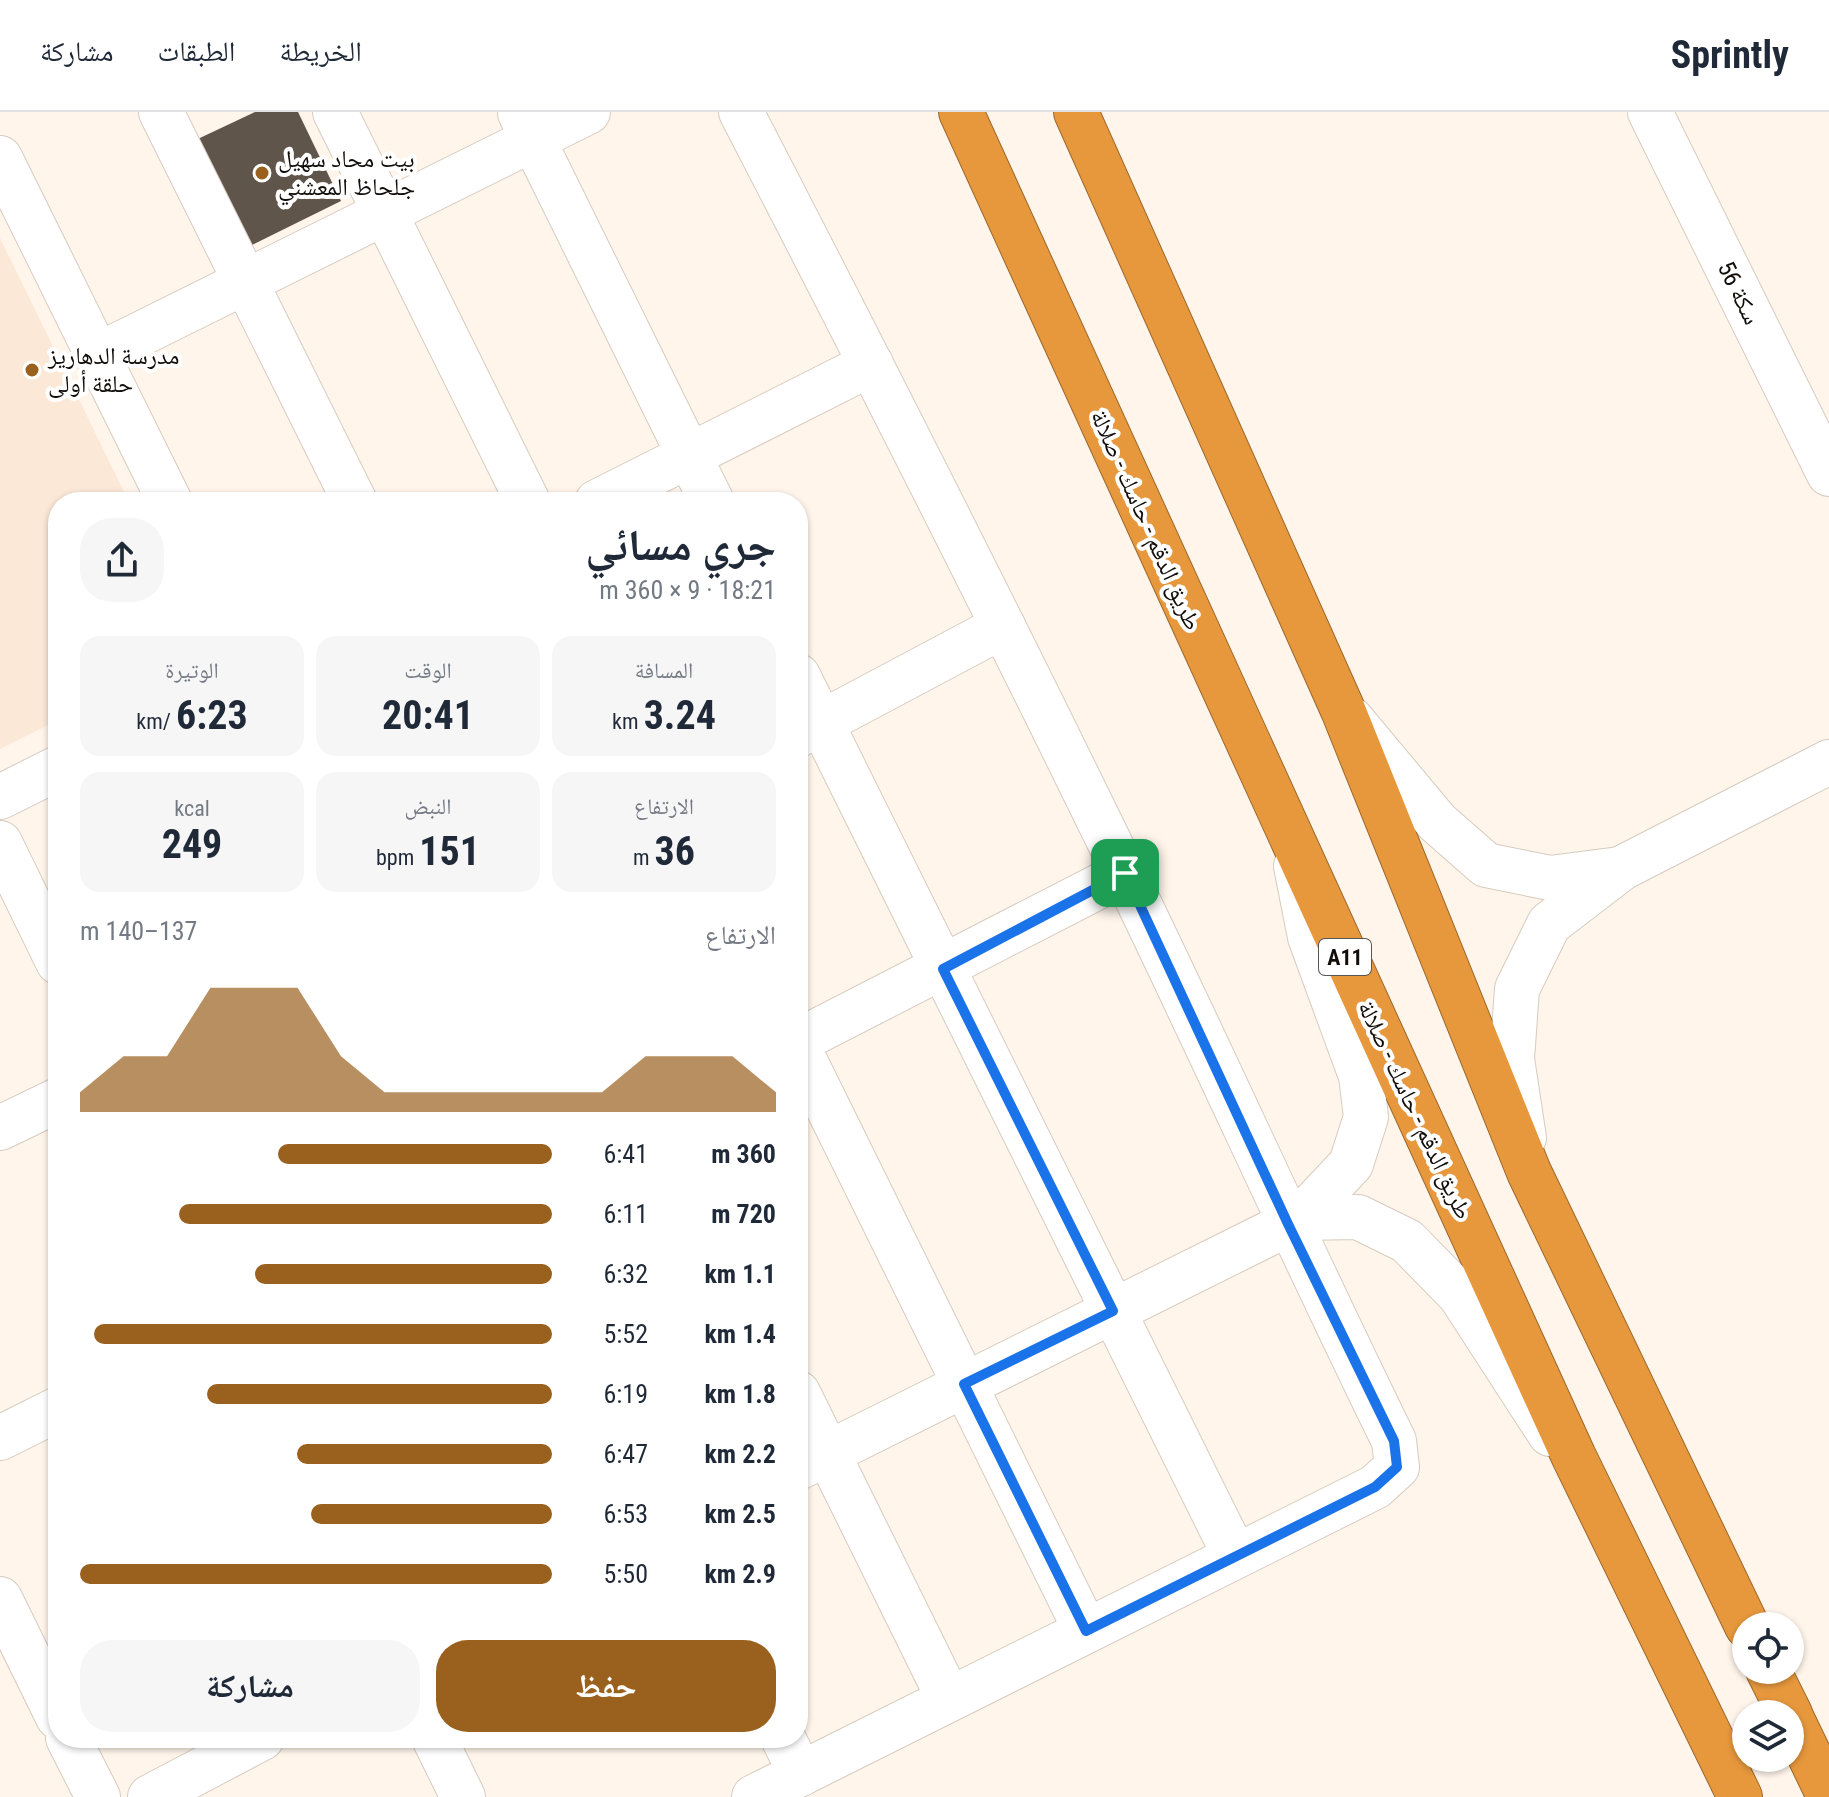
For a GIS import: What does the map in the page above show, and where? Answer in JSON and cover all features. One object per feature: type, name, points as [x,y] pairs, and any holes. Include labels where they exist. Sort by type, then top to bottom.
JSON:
[{"type":"highway","name":"طريق الدقم - حاسك - صلالة","points":[[961,112],[1574,1457],[1740,1797]]},
{"type":"highway","points":[[1076,112],[1343,710],[1529,1172],[1740,1612]]},
{"type":"highway","points":[[1804,1743],[1829,1796]]},
{"type":"street","points":[[161,112],[350,492]]},
{"type":"street","points":[[335,112],[523,492]]},
{"type":"street","points":[[98,355],[385,213],[526,126],[588,112]]},
{"type":"street","points":[[741,112],[1003,626],[1294,1221],[1394,1441],[1397,1467],[1375,1487],[949,1699],[792,1756],[754,1797]]},
{"type":"street","name":"سكة 56","points":[[1650,112],[1829,474]]},
{"type":"street","points":[[526,126],[707,492]]},
{"type":"street","points":[[0,158],[165,492]]},
{"type":"street","points":[[617,492],[871,364]]},
{"type":"street","points":[[1003,626],[810,729],[943,969],[1235,1556]]},
{"type":"street","points":[[1343,710],[1437,822],[1486,865],[1550,878],[1622,868]]},
{"type":"street","points":[[1529,1172],[1512,1059],[1517,989],[1549,924],[1622,868],[1829,762]]},
{"type":"street","points":[[0,797],[48,773]]},
{"type":"street","points":[[813,1461],[1294,1221],[1351,1164],[1366,1117],[1361,1076],[1310,937],[1291,840]]},
{"type":"street","points":[[0,843],[48,941]]},
{"type":"street","points":[[808,1036],[1125,873]]},
{"type":"street","points":[[808,1067],[1086,1631]]},
{"type":"street","points":[[0,1128],[48,1105]]},
{"type":"street","points":[[1294,1221],[1358,1217],[1407,1241],[1460,1295],[1547,1432],[1574,1457]]},
{"type":"street","points":[[0,1438],[48,1414]]},
{"type":"street","points":[[808,1438],[813,1461],[949,1699]]},
{"type":"street","points":[[0,1599],[48,1697]]},
{"type":"street","points":[[73,1748],[98,1797]]},
{"type":"street","points":[[150,1797],[243,1748]]},
{"type":"street","points":[[439,1748],[463,1797]]},
{"type":"shaded area","name":"مدرسة الدهاريز حلقة أولى","points":[[0,238],[124,492],[48,492],[48,725],[0,749]]},
{"type":"building","name":"بيت محاد سهيل جلحاظ المعشني","points":[[255,112],[298,112],[341,201],[232,255],[185,145]]},
{"type":"place","name":"بيت محاد سهيل جلحاظ المعشني","points":[[262,173]]},
{"type":"place","name":"مدرسة الدهاريز حلقة أولى","points":[[32,370]]},
{"type":"route","points":[[1125,873],[1288,1224],[1394,1441],[1397,1467],[1375,1487],[1086,1631],[964,1384],[1113,1311],[943,969],[1125,873]]}]
